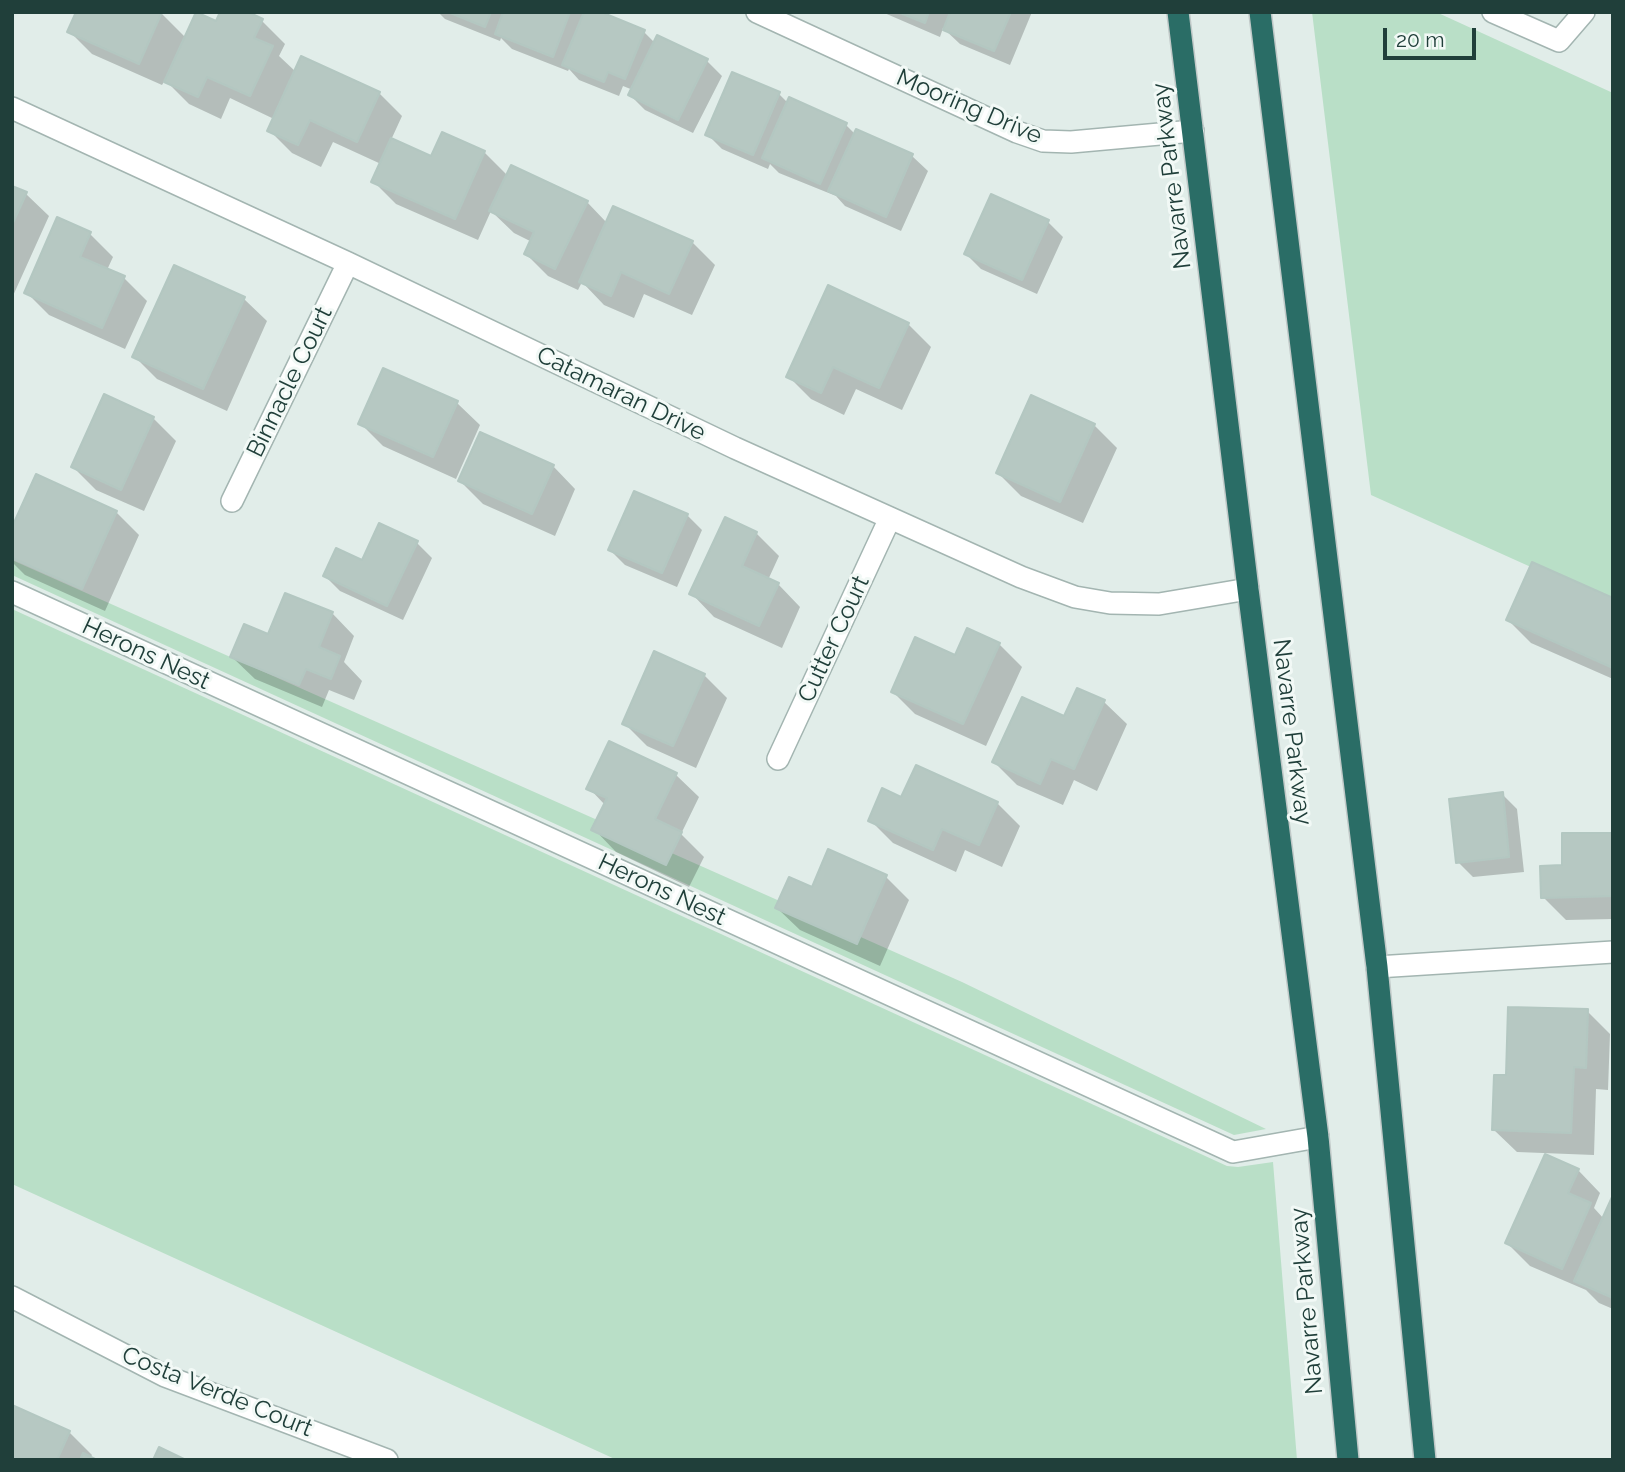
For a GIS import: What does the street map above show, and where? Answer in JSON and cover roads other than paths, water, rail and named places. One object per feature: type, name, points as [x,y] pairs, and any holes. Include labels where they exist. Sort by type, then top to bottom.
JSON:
[{"type":"highway","name":"Navarre Parkway","points":[[1178,12],[1318,1137],[1348,1460]]},
{"type":"highway","points":[[1259,12],[1377,967],[1425,1460]]},
{"type":"street","name":"Mooring Drive","points":[[757,12],[1017,132],[1043,141],[1071,142],[1193,131]]},
{"type":"street","points":[[1497,13],[1559,41],[1584,12]]},
{"type":"street","name":"Catamaran Drive","points":[[12,108],[348,263],[735,448],[1021,577],[1074,597],[1110,603],[1159,604],[1248,589]]},
{"type":"street","name":"Binnacle Court","points":[[232,501],[348,263]]},
{"type":"street","name":"Cutter Court","points":[[778,759],[890,518]]},
{"type":"street","name":"Herons Nest","points":[[12,592],[1233,1152],[1318,1137]]},
{"type":"street","points":[[1377,967],[1613,952]]},
{"type":"street","name":"Costa Verde Court","points":[[12,1297],[165,1376],[387,1460]]}]
